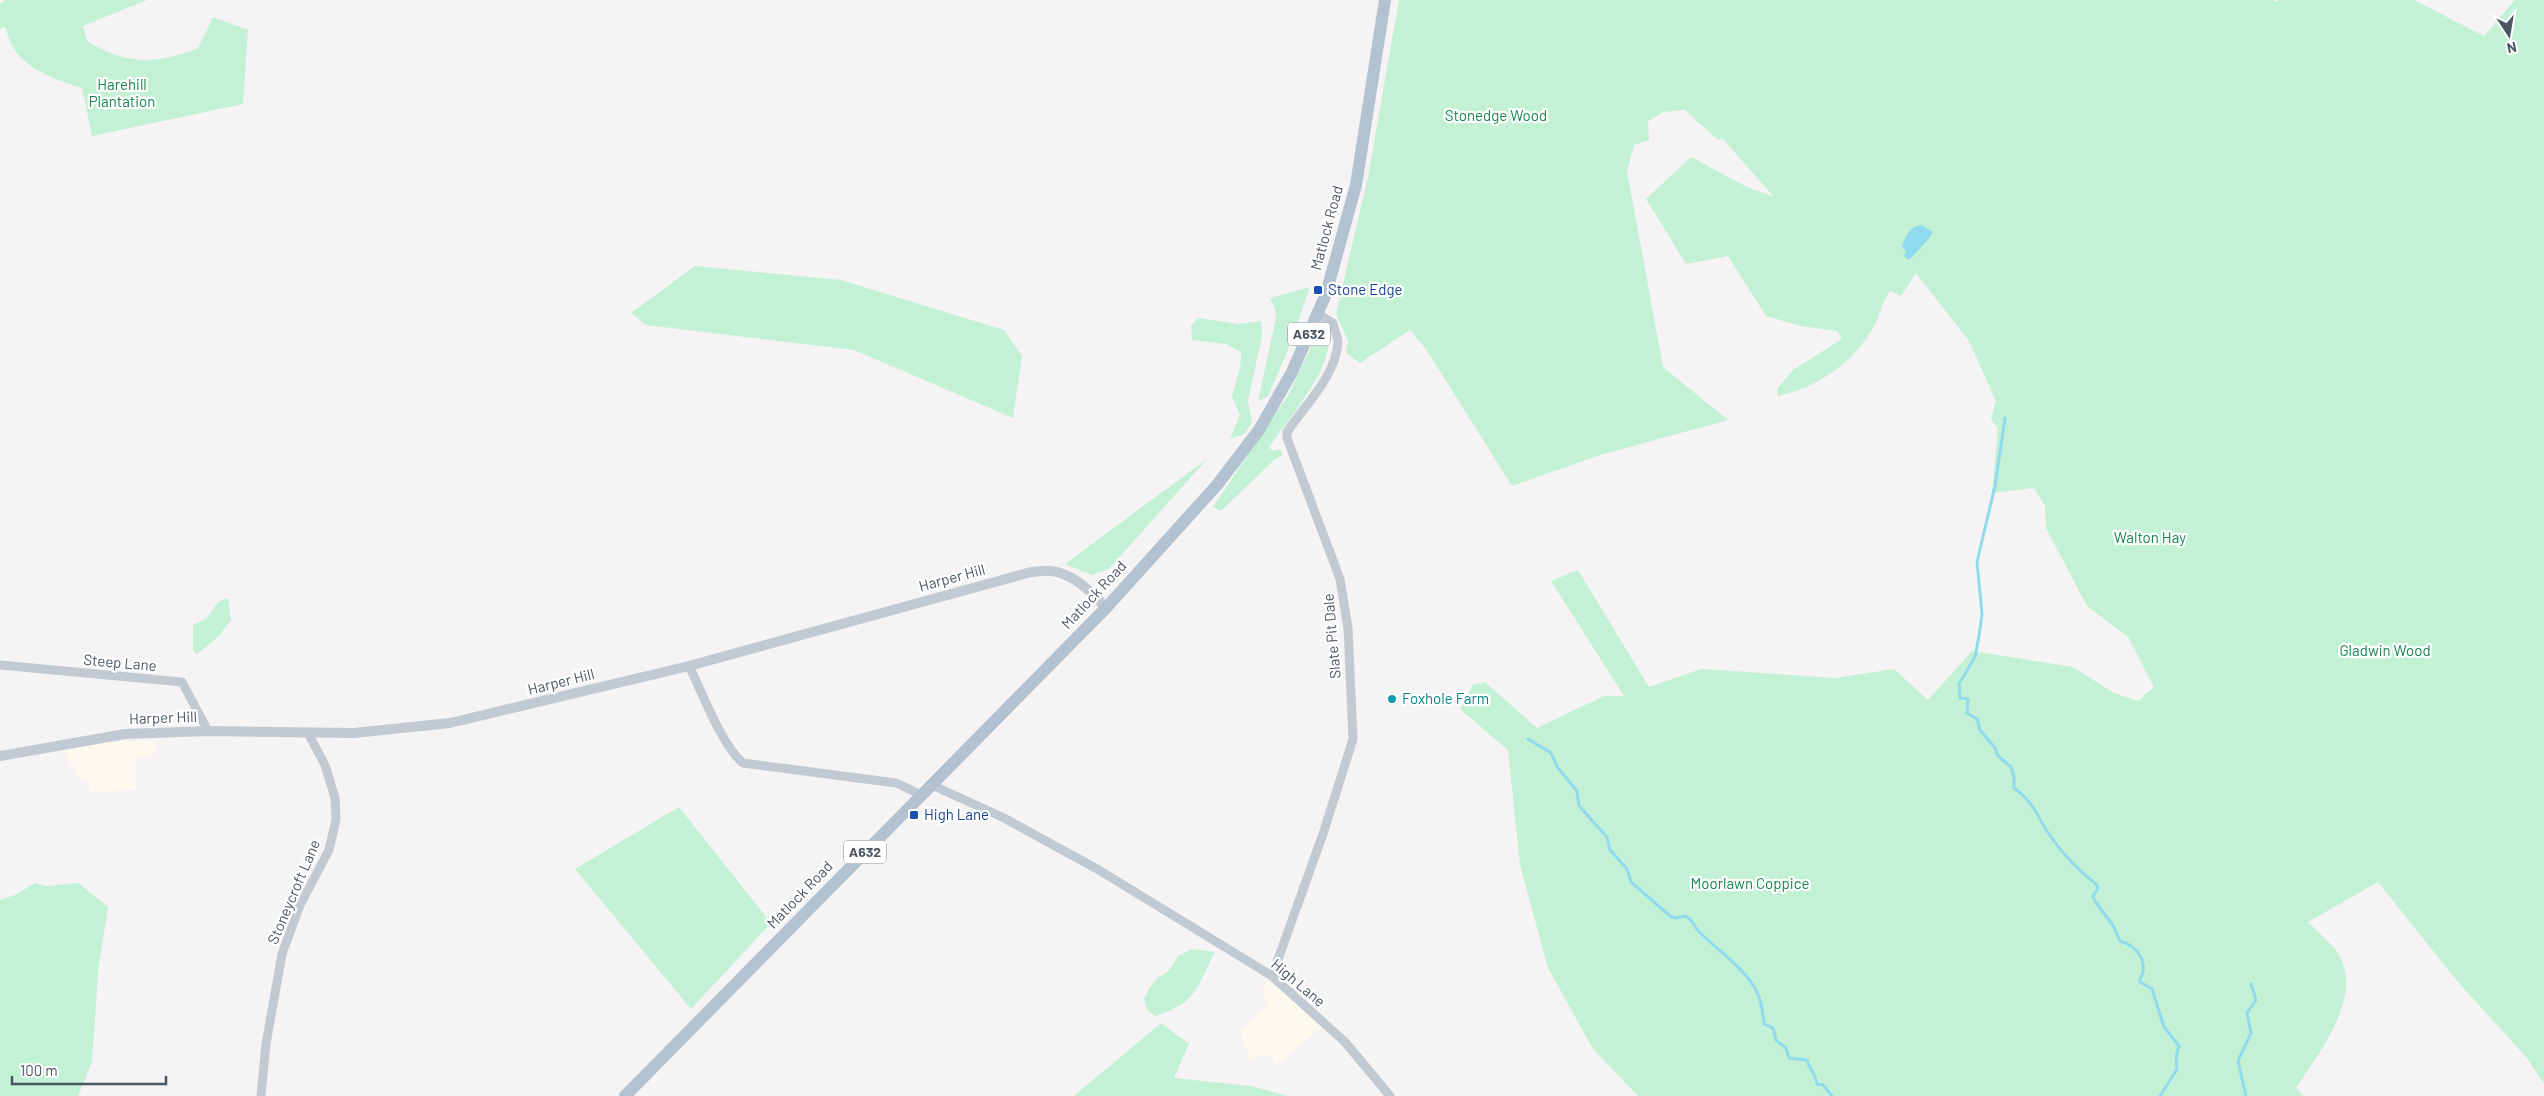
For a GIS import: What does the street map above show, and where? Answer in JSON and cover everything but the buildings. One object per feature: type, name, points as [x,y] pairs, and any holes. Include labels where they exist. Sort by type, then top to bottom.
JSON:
[{"type":"main road","name":"Matlock Road","points":[[625,1096],[1106,608],[1217,484],[1259,430],[1292,372],[1326,294],[1356,185],[1385,0]]},
{"type":"street","name":"Slate Pit Dale","points":[[1272,976],[1324,834],[1353,739],[1348,628],[1340,579],[1287,438],[1287,432],[1316,395],[1329,371],[1338,342],[1332,323],[1318,314]]},
{"type":"street","name":"Harper Hill","points":[[0,756],[124,734],[208,731],[354,733],[450,723],[690,666],[1031,572],[1052,570],[1074,580],[1093,593],[1106,608]]},
{"type":"street","name":"Steep Lane","points":[[0,665],[182,682],[208,731]]},
{"type":"street","points":[[690,666],[726,742],[735,756],[743,762],[896,783],[922,794]]},
{"type":"street","name":"Stoneycroft Lane","points":[[261,1096],[266,1044],[282,954],[300,905],[329,850],[336,820],[335,798],[325,765],[308,733]]},
{"type":"street","name":"High Lane","points":[[932,785],[1004,818],[1098,870],[1272,976],[1345,1042],[1390,1096]]},
{"type":"shaded area","points":[[155,740],[156,754],[137,758],[136,790],[89,792],[89,780],[79,779],[63,749],[114,742]]},
{"type":"shaded area","points":[[1267,981],[1284,992],[1322,1027],[1276,1065],[1269,1054],[1251,1059],[1240,1033],[1268,1005],[1262,988]]},
{"type":"green space","name":"Harehill Plantation","points":[[5,0],[147,0],[83,26],[87,41],[115,55],[141,60],[155,60],[183,54],[198,48],[213,17],[248,30],[243,104],[92,136],[82,88],[55,79],[29,65],[14,49],[5,27],[0,29],[0,4]]},
{"type":"green space","points":[[1399,0],[2274,0],[2276,2],[2279,0],[2414,0],[2484,36],[2515,0],[2544,0],[2544,1084],[2527,1058],[2457,981],[2378,882],[2308,922],[2335,949],[2344,966],[2346,984],[2343,1003],[2327,1040],[2296,1088],[2304,1096],[1638,1096],[1593,1049],[1548,968],[1520,865],[1508,750],[1460,709],[1473,685],[1485,682],[1537,728],[1604,696],[1624,696],[1551,581],[1578,570],[1649,687],[1701,669],[1835,678],[1894,669],[1928,700],[1972,651],[2073,667],[2114,693],[2138,701],[2154,687],[2128,637],[2087,606],[2046,528],[2045,506],[2034,488],[1992,493],[1998,429],[1991,419],[1996,401],[1969,341],[1916,273],[1901,296],[1890,291],[1870,333],[1862,345],[1842,365],[1818,381],[1778,396],[1777,389],[1793,370],[1842,339],[1837,331],[1800,326],[1766,316],[1728,256],[1686,264],[1646,199],[1691,157],[1747,187],[1774,197],[1722,138],[1718,140],[1685,110],[1664,112],[1648,121],[1649,140],[1634,145],[1627,171],[1663,367],[1728,420],[1600,455],[1512,486],[1426,349],[1410,330],[1360,363],[1346,353],[1348,341],[1336,314],[1368,177]]},
{"type":"green space","points":[[695,266],[841,280],[1004,330],[1022,356],[1013,418],[854,350],[646,325],[631,313]]},
{"type":"green space","points":[[1310,287],[1287,352],[1268,396],[1258,401],[1276,318],[1275,308],[1270,298]]},
{"type":"green space","points":[[1198,318],[1239,324],[1261,321],[1262,336],[1248,401],[1252,422],[1244,434],[1230,439],[1240,415],[1232,397],[1240,368],[1241,352],[1226,344],[1192,340],[1191,326]]},
{"type":"green space","points":[[1324,329],[1328,331],[1329,345],[1318,376],[1309,392],[1269,447],[1273,451],[1280,449],[1283,454],[1273,461],[1221,511],[1213,507],[1289,394],[1317,334]]},
{"type":"green space","points":[[1207,459],[1109,569],[1092,575],[1065,564]]},
{"type":"green space","points":[[228,598],[231,620],[219,636],[197,654],[193,651],[193,625],[207,618],[218,602]]},
{"type":"green space","points":[[679,807],[771,923],[691,1009],[575,869]]},
{"type":"green space","points":[[35,883],[47,886],[78,883],[108,907],[98,972],[92,1062],[78,1096],[0,1096],[0,900],[15,895]]},
{"type":"green space","points":[[1192,949],[1215,952],[1199,985],[1194,993],[1179,1006],[1155,1016],[1148,1011],[1144,999],[1150,987],[1158,977],[1168,972],[1178,956]]},
{"type":"green space","points":[[1161,1023],[1189,1044],[1174,1078],[1250,1086],[1288,1096],[1074,1096]]},
{"type":"water","points":[[1921,225],[1933,232],[1909,260],[1904,256],[1906,252],[1902,246],[1911,229]]},
{"type":"waterway","points":[[2005,418],[1995,486],[1977,562],[1982,614],[1979,636],[1975,657],[1959,684],[1960,698],[1968,699],[1967,713],[1977,719],[1980,730],[1995,748],[1998,756],[2011,767],[2014,777],[2014,788],[2027,799],[2061,850],[2077,868],[2096,884],[2098,888],[2093,896],[2095,901],[2114,927],[2120,941],[2134,948],[2140,956],[2143,965],[2140,982],[2152,989],[2164,1027],[2179,1046],[2176,1057],[2177,1069],[2160,1096]]},
{"type":"waterway","points":[[1528,739],[1551,753],[1558,768],[1577,791],[1579,806],[1607,837],[1610,850],[1627,869],[1631,882],[1670,916],[1675,918],[1686,916],[1698,931],[1742,971],[1755,988],[1759,997],[1764,1024],[1773,1028],[1776,1040],[1786,1048],[1789,1058],[1807,1060],[1817,1084],[1823,1085],[1832,1096]]},
{"type":"waterway","points":[[2246,1096],[2238,1061],[2251,1033],[2247,1013],[2256,1000],[2251,984]]},
{"type":"place","name":"Stone Edge","points":[[1318,290]]},
{"type":"place","name":"Foxhole Farm","points":[[1392,699]]},
{"type":"place","name":"High Lane","points":[[914,815]]},
{"type":"park label","name":"Stonedge Wood","points":[[1496,116]]},
{"type":"park label","name":"Walton Hay","points":[[2150,538]]},
{"type":"park label","name":"Gladwin Wood","points":[[2385,651]]},
{"type":"park label","name":"Moorlawn Coppice","points":[[1750,884]]}]
